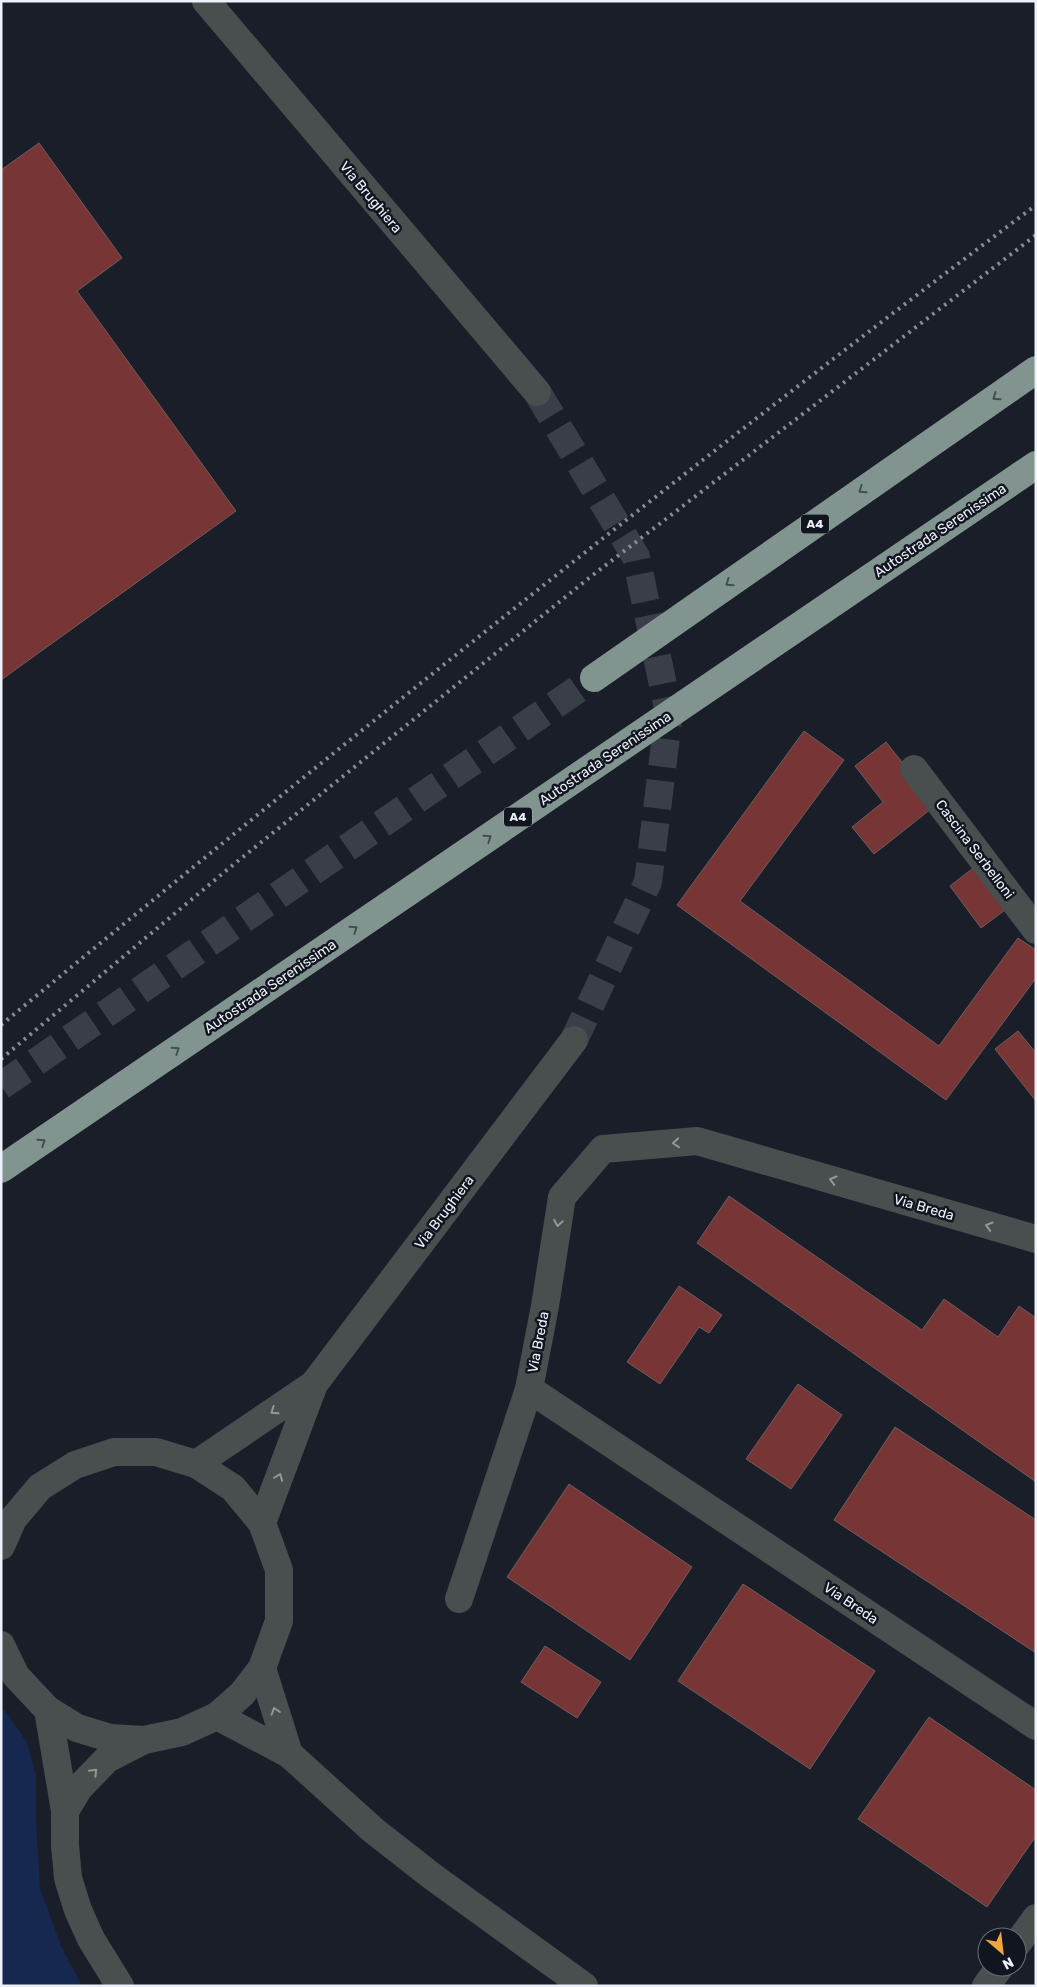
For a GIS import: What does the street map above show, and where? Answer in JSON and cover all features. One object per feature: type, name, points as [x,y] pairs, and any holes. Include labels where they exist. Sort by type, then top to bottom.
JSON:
[{"type":"highway","name":"A4","points":[[594,678],[1036,370]]},
{"type":"highway","name":"Autostrada Serenissima","points":[[1,1169],[1036,465]]},
{"type":"street","name":"Via Brughiera","points":[[206,1],[537,392]]},
{"type":"street","name":"Cascina Serbelloni","points":[[914,768],[1036,930]]},
{"type":"street","name":"Via Brughiera","points":[[262,1523],[314,1384],[574,1040]]},
{"type":"street","name":"Via Breda","points":[[1036,1239],[697,1141],[604,1149],[562,1197],[545,1306],[529,1390],[1036,1726]]},
{"type":"street","name":"Via Brughiera","points":[[196,1464],[314,1384]]},
{"type":"street","points":[[459,1600],[529,1390]]},
{"type":"street","points":[[1,1546],[7,1522],[40,1487],[75,1465],[114,1452],[156,1452],[196,1464],[234,1488],[262,1523],[279,1570],[279,1620],[262,1668],[242,1694],[217,1716],[182,1732],[144,1740],[107,1758],[79,1788],[65,1811]]},
{"type":"street","points":[[1,1645],[16,1676],[48,1710],[77,1728],[110,1738],[144,1740]]},
{"type":"street","points":[[262,1668],[289,1754]]},
{"type":"street","points":[[48,1710],[65,1811],[65,1845],[68,1878],[78,1910],[91,1939],[120,1986]]},
{"type":"street","points":[[217,1716],[289,1754],[373,1830],[433,1877],[584,1986]]},
{"type":"street","points":[[1027,1930],[1036,1918]]},
{"type":"shaded area","points":[[1,1707],[27,1743],[36,1775],[36,1820],[40,1888],[61,1946],[82,1986],[1,1986]]},
{"type":"building","points":[[39,143],[122,258],[77,291],[236,511],[1,680],[1,170]]},
{"type":"building","points":[[804,731],[844,760],[740,901],[939,1046],[1018,938],[1036,950],[1036,978],[946,1100],[677,905]]},
{"type":"building","points":[[886,742],[936,805],[874,854],[852,827],[883,802],[855,766]]},
{"type":"building","points":[[981,862],[1013,904],[981,928],[950,886]]},
{"type":"building","points":[[1018,1031],[1036,1053],[1036,1101],[995,1049]]},
{"type":"building","points":[[729,1196],[922,1330],[944,1299],[998,1337],[1019,1306],[1036,1318],[1036,1482],[697,1243]]},
{"type":"building","points":[[679,1286],[722,1315],[709,1333],[699,1327],[660,1384],[627,1362]]},
{"type":"building","points":[[798,1384],[842,1415],[791,1489],[746,1459]]},
{"type":"building","points":[[895,1427],[1036,1520],[1036,1653],[834,1520]]},
{"type":"building","points":[[569,1484],[692,1567],[630,1660],[507,1577]]},
{"type":"building","points":[[743,1584],[875,1671],[810,1769],[678,1681]]},
{"type":"building","points":[[545,1646],[601,1682],[577,1718],[521,1682]]},
{"type":"building","points":[[929,1717],[1036,1790],[1036,1836],[987,1907],[858,1819]]},
{"type":"tunnel","points":[[537,392],[636,557],[669,713],[648,882],[574,1040]]},
{"type":"tunnel","points":[[1,1086],[594,678]]},
{"type":"railway","points":[[1,1025],[256,816],[514,609],[773,405],[1036,205]]},
{"type":"railway","points":[[1,1059],[228,869],[589,578],[1036,235]]}]
